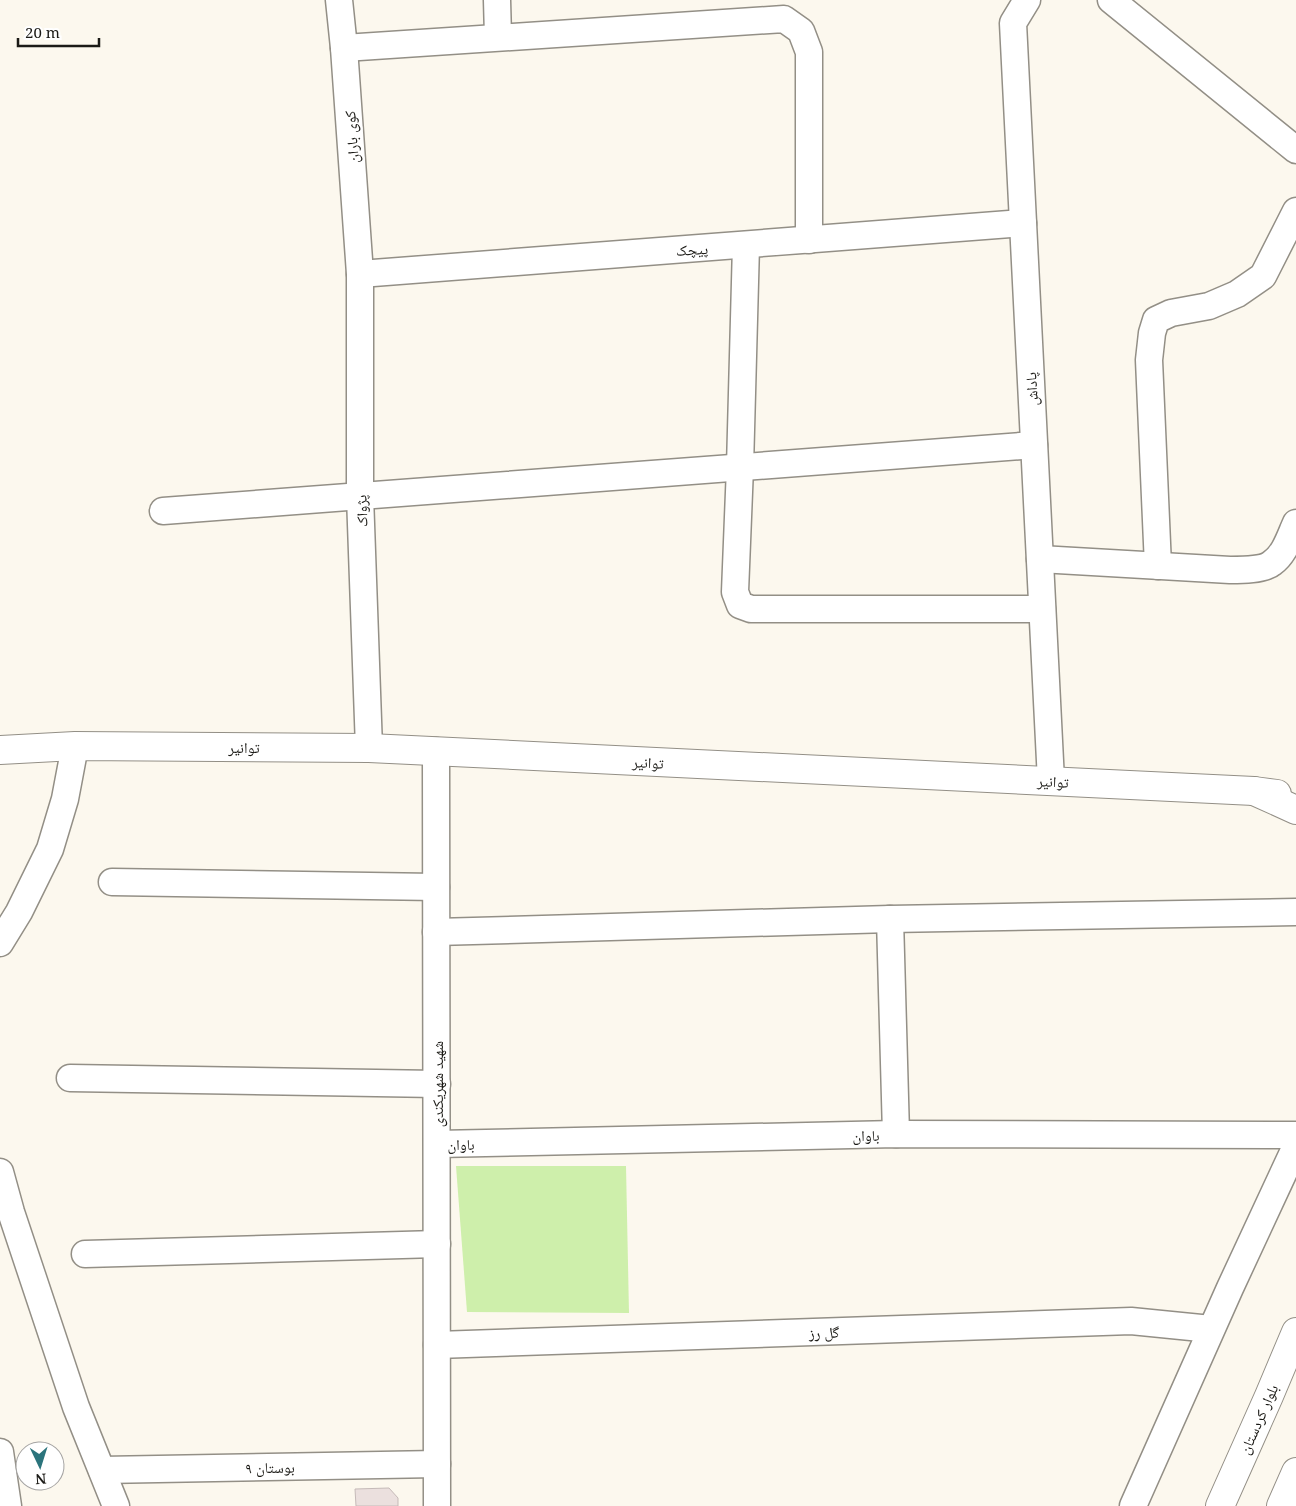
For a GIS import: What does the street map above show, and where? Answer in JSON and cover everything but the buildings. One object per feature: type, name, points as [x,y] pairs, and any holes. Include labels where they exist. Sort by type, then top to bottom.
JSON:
[{"type":"street","name":"کوی باران","points":[[339,0],[360,274]]},
{"type":"street","points":[[497,0],[498,37]]},
{"type":"street","name":"پاداش","points":[[1027,0],[1013,22],[1051,781]]},
{"type":"street","points":[[1111,0],[1296,150]]},
{"type":"street","points":[[344,48],[784,19],[801,31],[809,52],[809,240]]},
{"type":"street","points":[[1158,566],[1149,360],[1152,333],[1156,320],[1171,313],[1209,306],[1237,294],[1263,276],[1296,211]]},
{"type":"street","name":"پیچک","points":[[360,274],[1023,224]]},
{"type":"street","points":[[746,245],[735,592],[740,605],[751,609],[1042,609]]},
{"type":"street","name":"پژواک","points":[[360,274],[360,496],[369,748]]},
{"type":"street","points":[[163,511],[1034,445]]},
{"type":"street","points":[[1040,559],[1230,570],[1252,569],[1272,564],[1283,551],[1296,523]]},
{"type":"street","points":[[0,942],[19,912],[50,848],[65,799],[76,746]]},
{"type":"street","name":"توانیر","points":[[0,750],[76,746],[369,748],[1254,790],[1296,797]]},
{"type":"street","name":"شهید شهریکندی","points":[[436,751],[437,1506]]},
{"type":"street","points":[[1254,790],[1296,810]]},
{"type":"street","points":[[112,882],[436,887]]},
{"type":"street","points":[[436,932],[890,919],[1296,912]]},
{"type":"street","points":[[890,919],[896,1134]]},
{"type":"street","points":[[70,1078],[436,1084]]},
{"type":"street","name":"باوان","points":[[437,1144],[896,1134],[1296,1134]]},
{"type":"street","points":[[1133,1506],[1211,1329],[1296,1146]]},
{"type":"street","points":[[0,1172],[11,1212],[70,1389],[116,1506]]},
{"type":"street","points":[[85,1254],[437,1244]]},
{"type":"street","name":"گل رز","points":[[437,1345],[1130,1321],[1211,1329]]},
{"type":"street","name":"بلوار کردستان","points":[[1220,1506],[1296,1332]]},
{"type":"street","points":[[0,1452],[8,1506]]},
{"type":"street","name":"بوستان ۹","points":[[102,1470],[437,1464]]},
{"type":"street","points":[[1281,1506],[1296,1472]]},
{"type":"green space","points":[[456,1166],[626,1166],[629,1313],[467,1312]]}]
